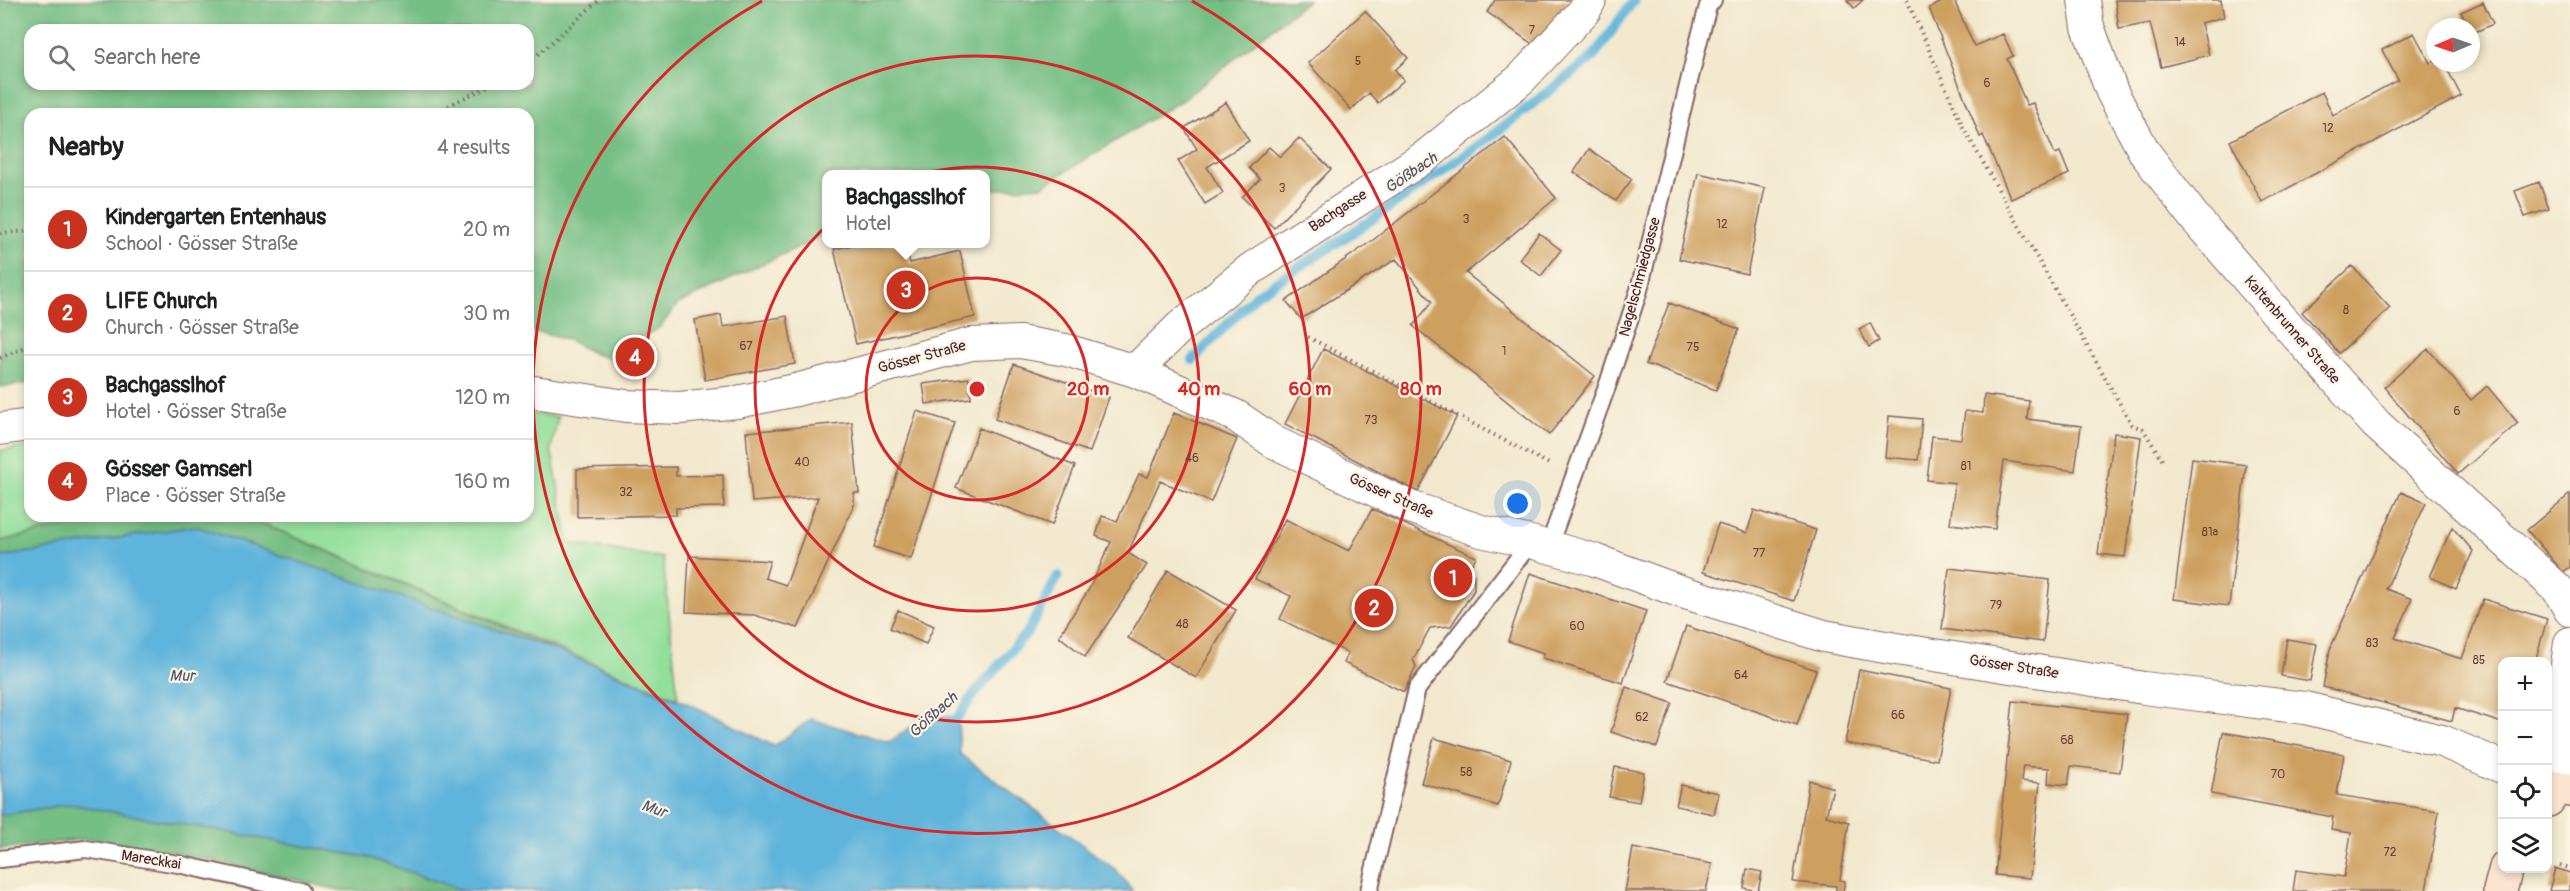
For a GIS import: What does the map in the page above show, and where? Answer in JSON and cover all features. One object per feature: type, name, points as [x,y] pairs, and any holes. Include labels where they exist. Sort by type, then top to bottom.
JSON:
[{"type":"main road","points":[[2500,891],[2505,873]]},
{"type":"street","name":"Bachgasse","points":[[1144,375],[1180,327],[1251,269],[1426,156],[1513,86],[1585,10],[1590,0]]},
{"type":"street","name":"Kaltenbrunner Straße","points":[[2084,0],[2088,27],[2112,92],[2145,153],[2194,216],[2376,424],[2558,589],[2570,610]]},
{"type":"street","name":"Gösser Straße","points":[[534,392],[626,406],[680,408],[737,402],[806,388],[970,344],[1020,342],[1066,350],[1144,375],[1236,416],[1274,442],[1410,507],[1481,531],[1595,560],[1679,591],[1824,636],[2144,688],[2305,708],[2442,741],[2498,765]]},
{"type":"street","points":[[0,429],[24,426]]},
{"type":"street","points":[[2555,791],[2570,643]]},
{"type":"lane","name":"Nagelschmiedgasse","points":[[1540,545],[1571,480],[1609,381],[1639,290],[1698,44],[1708,6],[1713,0]]},
{"type":"lane","points":[[1369,891],[1417,689],[1540,545]]},
{"type":"lane","name":"Mareckkai","points":[[0,859],[86,849],[178,864],[301,891]]},
{"type":"path","points":[[534,57],[599,0]]},
{"type":"path","points":[[1907,0],[1963,127],[2132,425],[2143,429],[2164,463]]},
{"type":"path","points":[[444,108],[480,90]]},
{"type":"path","points":[[0,233],[24,231]]},
{"type":"path","points":[[1308,337],[1457,414],[1552,466],[1571,480]]},
{"type":"path","points":[[0,358],[24,348]]},
{"type":"path","points":[[2560,865],[2570,868]]},
{"type":"green space","points":[[0,0],[1308,0],[1184,99],[1042,186],[990,190],[990,170],[822,170],[822,236],[678,304],[659,328],[622,348],[623,362],[595,354],[568,340],[534,332],[534,108],[24,108],[24,384],[0,387]]},
{"type":"green space","points":[[534,414],[558,417],[551,449],[569,543],[663,558],[678,699],[259,522],[534,522]]},
{"type":"green space","points":[[24,447],[24,522],[86,522],[0,541],[0,451]]},
{"type":"green space","points":[[84,522],[259,522],[564,653],[195,526],[0,557],[0,541]]},
{"type":"green space","points":[[70,804],[371,858],[464,891],[343,891],[175,852],[86,839],[0,849],[0,815]]},
{"type":"water","name":"Mur","points":[[195,526],[564,653],[696,707],[774,746],[811,719],[889,742],[928,715],[958,717],[960,754],[1116,870],[1133,891],[464,891],[371,858],[70,804],[0,815],[0,557]]},
{"type":"building","points":[[1495,0],[1573,0],[1538,48],[1487,12]]},
{"type":"building","points":[[1847,0],[1863,0],[1854,8]]},
{"type":"building","points":[[1946,0],[1954,0],[1974,46],[2003,34],[2013,56],[2007,59],[2027,105],[2033,103],[2055,154],[2060,152],[2069,174],[2011,199],[1983,135],[1980,137],[1929,8]]},
{"type":"building","points":[[2115,0],[2221,0],[2224,17],[2201,23],[2209,55],[2161,67],[2150,23],[2119,29]]},
{"type":"building","points":[[2483,2],[2493,24],[2480,30],[2480,18],[2464,18],[2461,12]]},
{"type":"building","points":[[1365,11],[1408,58],[1395,70],[1404,80],[1378,103],[1369,93],[1351,110],[1308,63]]},
{"type":"building","points":[[2414,33],[2426,56],[2426,72],[2449,72],[2461,96],[2262,202],[2230,141],[2322,92],[2333,115],[2398,80],[2382,50]]},
{"type":"building","points":[[1226,102],[1249,141],[1207,167],[1223,193],[1205,204],[1178,161],[1197,149],[1184,128]]},
{"type":"building","points":[[1505,137],[1556,198],[1466,273],[1595,376],[1549,435],[1413,326],[1432,302],[1396,259],[1301,319],[1286,301],[1373,240]]},
{"type":"building","points":[[1299,138],[1331,169],[1274,228],[1242,197],[1260,179],[1249,168],[1269,147],[1280,157]]},
{"type":"building","points":[[1589,149],[1632,179],[1616,201],[1574,172]]},
{"type":"building","points":[[1698,173],[1765,188],[1747,274],[1679,259]]},
{"type":"building","points":[[2539,182],[2549,209],[2525,217],[2515,191]]},
{"type":"building","points":[[1539,233],[1561,250],[1541,276],[1519,259]]},
{"type":"building","points":[[906,248],[910,263],[960,251],[975,317],[856,344],[834,249]]},
{"type":"building","points":[[2352,266],[2390,308],[2339,353],[2302,312]]},
{"type":"building","points":[[1669,303],[1739,329],[1716,390],[1646,364]]},
{"type":"building","points":[[721,315],[723,327],[787,316],[795,364],[705,380],[695,320]]},
{"type":"building","points":[[1870,323],[1879,341],[1869,347],[1859,329]]},
{"type":"building","points":[[1323,349],[1457,416],[1418,492],[1285,424]]},
{"type":"building","points":[[2428,349],[2471,400],[2487,386],[2518,423],[2458,474],[2384,387]]},
{"type":"building","points":[[1014,364],[1109,397],[1090,452],[995,419]]},
{"type":"building","points":[[969,378],[971,398],[926,404],[923,384]]},
{"type":"building","points":[[1984,395],[2029,401],[2027,419],[2081,426],[2075,471],[2004,461],[1995,529],[1950,524],[1955,483],[1927,480],[1932,436],[1961,439],[1965,411],[1983,413]]},
{"type":"building","points":[[917,411],[955,423],[911,559],[874,547]]},
{"type":"building","points":[[1174,413],[1237,439],[1211,502],[1160,481],[1128,553],[1147,565],[1085,657],[1059,636],[1089,589],[1111,542],[1096,536],[1102,516],[1117,521],[1139,474],[1148,477]]},
{"type":"building","points":[[1889,416],[1922,419],[1918,460],[1885,457]]},
{"type":"building","points":[[852,422],[859,493],[854,493],[854,505],[798,628],[754,615],[686,612],[689,556],[770,561],[765,578],[786,585],[818,497],[752,502],[746,432]]},
{"type":"building","points":[[979,428],[1075,466],[1052,525],[956,488]]},
{"type":"building","points":[[2114,433],[2141,437],[2125,557],[2098,554]]},
{"type":"building","points":[[2192,458],[2246,465],[2229,606],[2174,599]]},
{"type":"building","points":[[676,467],[676,476],[723,475],[724,507],[676,508],[676,515],[577,517],[577,469]]},
{"type":"building","points":[[2401,492],[2426,503],[2386,589],[2412,599],[2395,638],[2462,659],[2483,599],[2547,619],[2536,657],[2498,657],[2498,722],[2455,708],[2452,721],[2323,687],[2330,649]]},
{"type":"building","points":[[2570,494],[2570,567],[2563,572],[2527,530]]},
{"type":"building","points":[[1372,509],[1476,557],[1468,571],[1474,575],[1474,590],[1451,626],[1430,628],[1413,660],[1416,666],[1404,692],[1344,663],[1348,653],[1280,619],[1291,596],[1255,579],[1285,519],[1349,551]]},
{"type":"building","points":[[1754,510],[1816,530],[1794,601],[1703,572],[1718,524],[1747,533]]},
{"type":"building","points":[[2452,527],[2473,551],[2456,589],[2430,577]]},
{"type":"building","points":[[1949,568],[2050,580],[2043,642],[1942,629]]},
{"type":"building","points":[[1168,570],[1236,610],[1196,678],[1128,638]]},
{"type":"building","points":[[1530,573],[1646,611],[1623,683],[1543,658],[1544,653],[1508,641]]},
{"type":"building","points":[[898,610],[934,626],[926,644],[890,628]]},
{"type":"building","points":[[1686,626],[1816,670],[1797,725],[1667,681]]},
{"type":"building","points":[[2287,639],[2317,644],[2310,681],[2281,676]]},
{"type":"building","points":[[1859,670],[1951,688],[1937,760],[1845,743]]},
{"type":"building","points":[[1626,687],[1672,703],[1657,747],[1611,732]]},
{"type":"building","points":[[2013,701],[2127,714],[2120,772],[2071,766],[2068,785],[2048,783],[2049,768],[2023,766],[2021,781],[2040,783],[2030,878],[1995,875]]},
{"type":"building","points":[[2223,732],[2344,754],[2337,795],[2439,811],[2426,891],[2293,891],[2296,870],[2344,877],[2351,833],[2331,830],[2333,817],[2211,794]]},
{"type":"building","points":[[1434,738],[1511,760],[1498,806],[1421,783]]},
{"type":"building","points":[[1615,767],[1644,772],[1639,802],[1609,797]]},
{"type":"building","points":[[1809,780],[1833,788],[1826,816],[1849,822],[1840,880],[1845,881],[1843,891],[1836,891],[1836,886],[1793,882]]},
{"type":"building","points":[[1681,785],[1719,793],[1714,814],[1676,806]]},
{"type":"building","points":[[1633,848],[1712,864],[1706,891],[1625,891]]},
{"type":"building","points":[[2555,868],[2570,873],[2570,891],[2549,891]]},
{"type":"building","points":[[1747,869],[1762,872],[1758,891],[1744,888]]},
{"type":"waterway","name":"Gößbach","points":[[1193,360],[1256,295],[1367,223],[1485,141],[1593,57],[1634,0]]},
{"type":"waterway","name":"Gößbach","points":[[946,726],[958,717],[1029,630],[1058,576]]},
{"type":"place","name":"Bachgasslhof","points":[[906,290]]},
{"type":"place","name":"Gösser Gamserl","points":[[635,357]]},
{"type":"place","name":"Kindergarten Entenhaus","points":[[1453,578]]},
{"type":"place","name":"LIFE Church","points":[[1374,608]]}]
